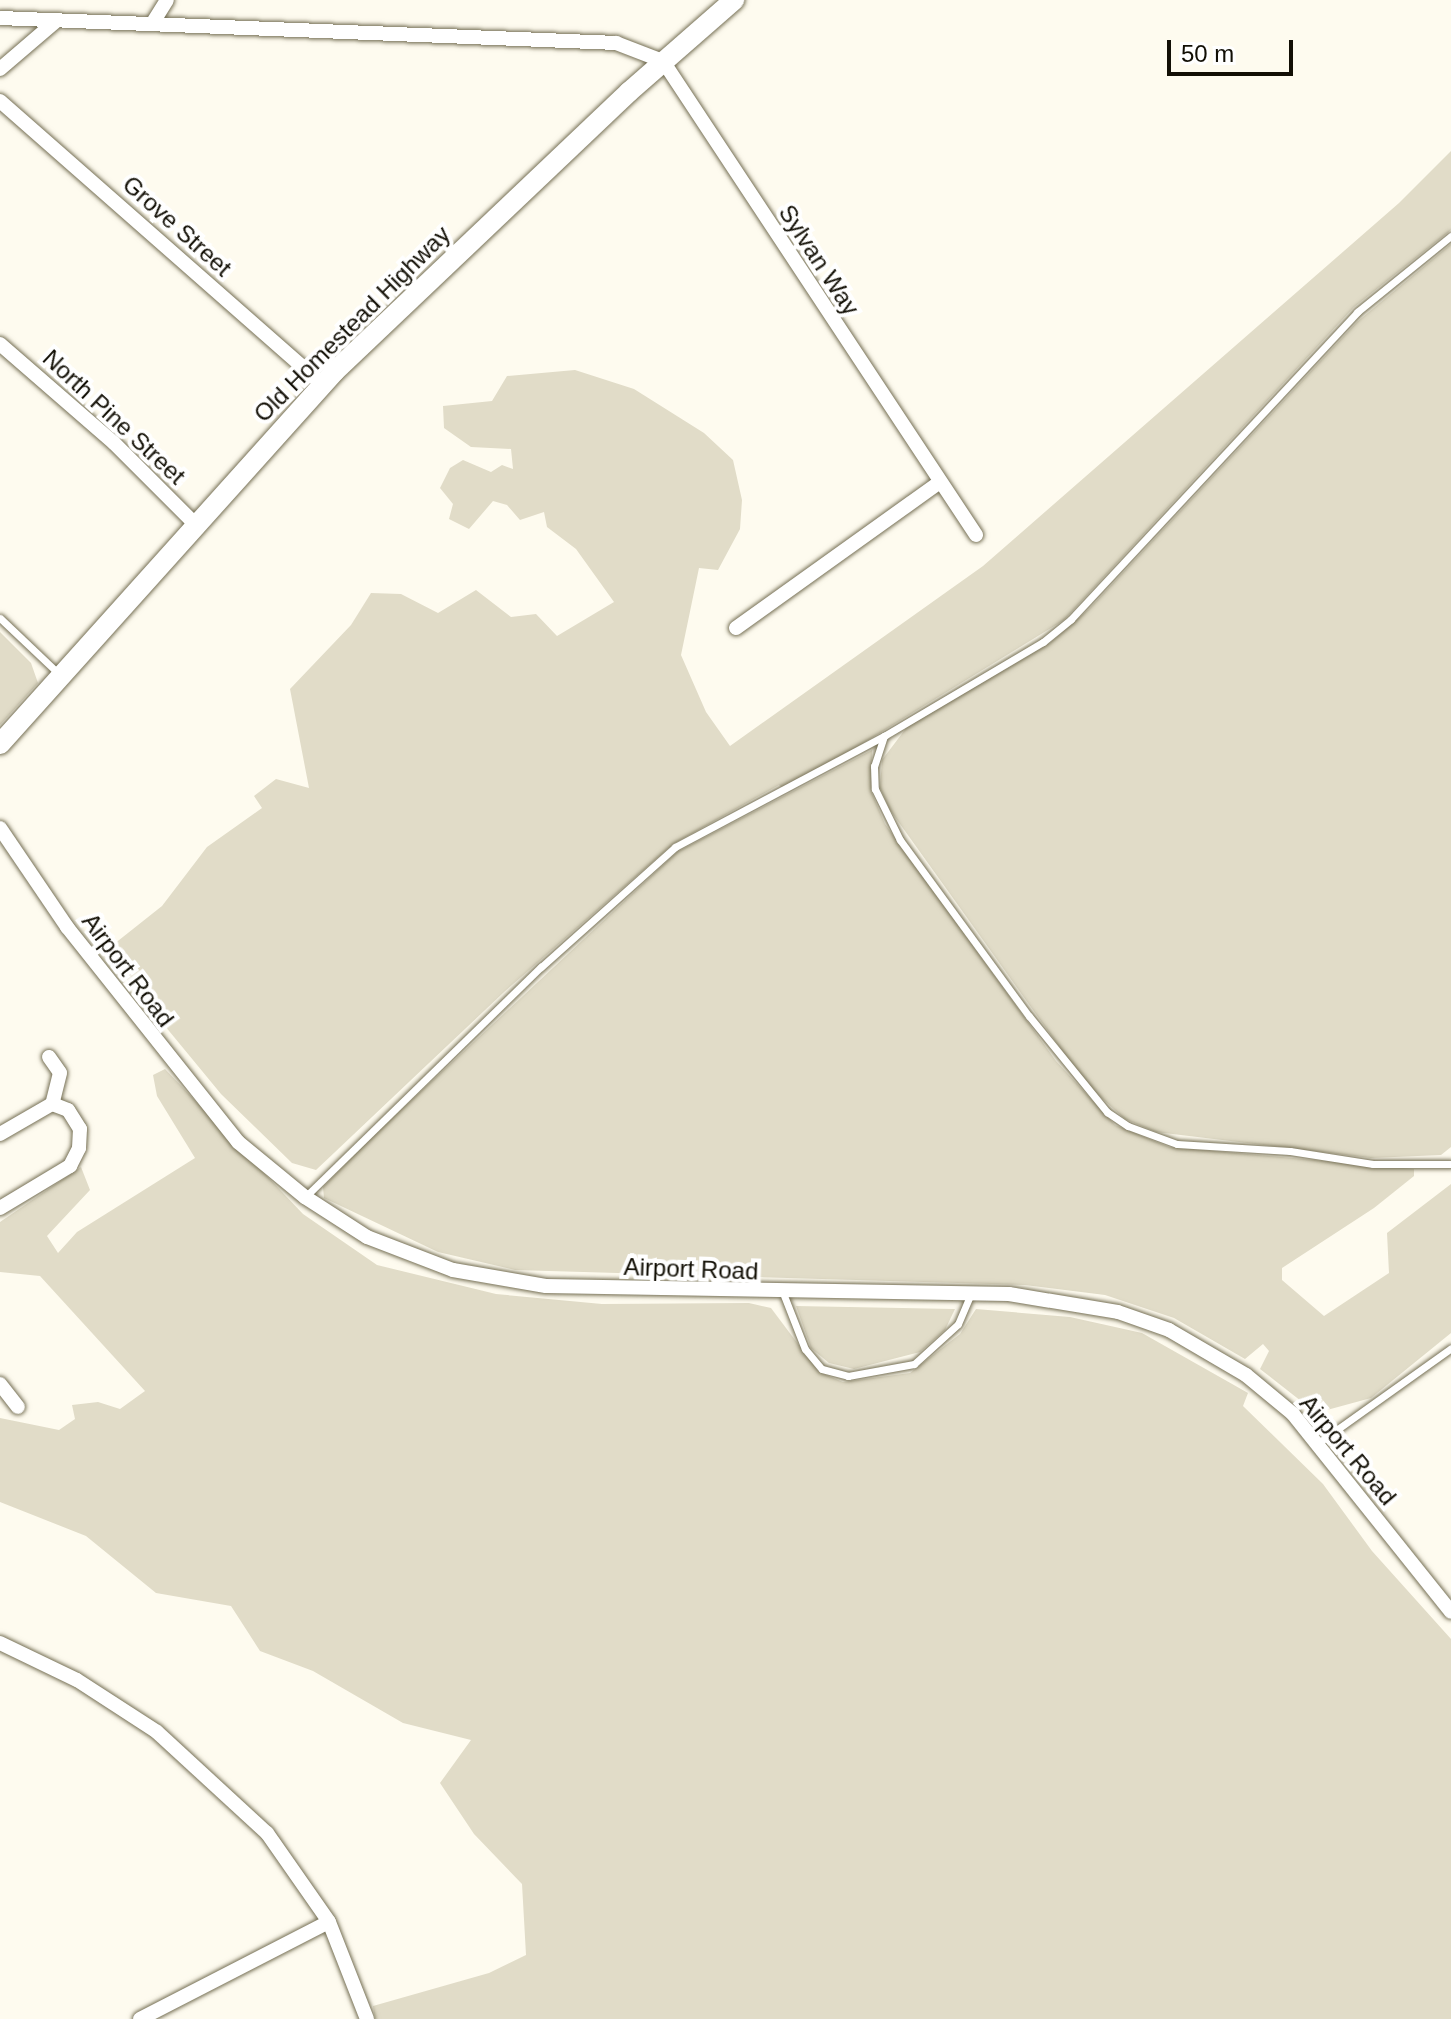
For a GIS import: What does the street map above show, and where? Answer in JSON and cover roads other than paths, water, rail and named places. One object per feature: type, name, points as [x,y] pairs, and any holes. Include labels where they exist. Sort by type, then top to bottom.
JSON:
[{"type":"main road","name":"Old Homestead Highway","points":[[0,744],[322,384],[663,61],[734,0]]},
{"type":"street","points":[[152,24],[167,0]]},
{"type":"street","points":[[0,18],[616,43],[663,61]]},
{"type":"street","points":[[0,69],[56,21]]},
{"type":"street","name":"Sylvan Way","points":[[663,61],[976,535]]},
{"type":"street","name":"Grove Street","points":[[0,101],[322,384]]},
{"type":"street","name":"North Pine Street","points":[[0,344],[114,443],[196,525]]},
{"type":"street","points":[[736,628],[940,482]]},
{"type":"street","name":"Airport Road","points":[[0,828],[67,927],[186,1082],[238,1142],[305,1197],[367,1237],[453,1270],[546,1286],[783,1293],[971,1294],[1076,1303],[1169,1330],[1246,1375],[1318,1443],[1451,1612]]},
{"type":"street","points":[[0,1134],[52,1104],[60,1073],[49,1057]]},
{"type":"street","points":[[0,1208],[70,1166],[75,1157],[80,1129],[68,1110],[52,1104]]},
{"type":"street","points":[[0,1384],[18,1407]]},
{"type":"street","points":[[1,1645],[77,1680],[168,1741],[267,1833],[329,1922],[367,2019]]},
{"type":"street","points":[[140,2019],[168,2012],[329,1922]]},
{"type":"lane","points":[[305,1197],[541,967],[675,847],[884,736],[1071,619],[1357,312],[1451,236]]},
{"type":"lane","points":[[0,618],[62,678]]},
{"type":"lane","points":[[884,736],[874,766],[875,789],[900,840],[1047,1040],[1107,1112],[1128,1126],[1177,1144],[1290,1151],[1373,1164],[1451,1164]]},
{"type":"lane","points":[[783,1293],[805,1349],[822,1369],[848,1376],[914,1364],[958,1324],[971,1294]]},
{"type":"lane","points":[[1318,1443],[1451,1348]]}]
